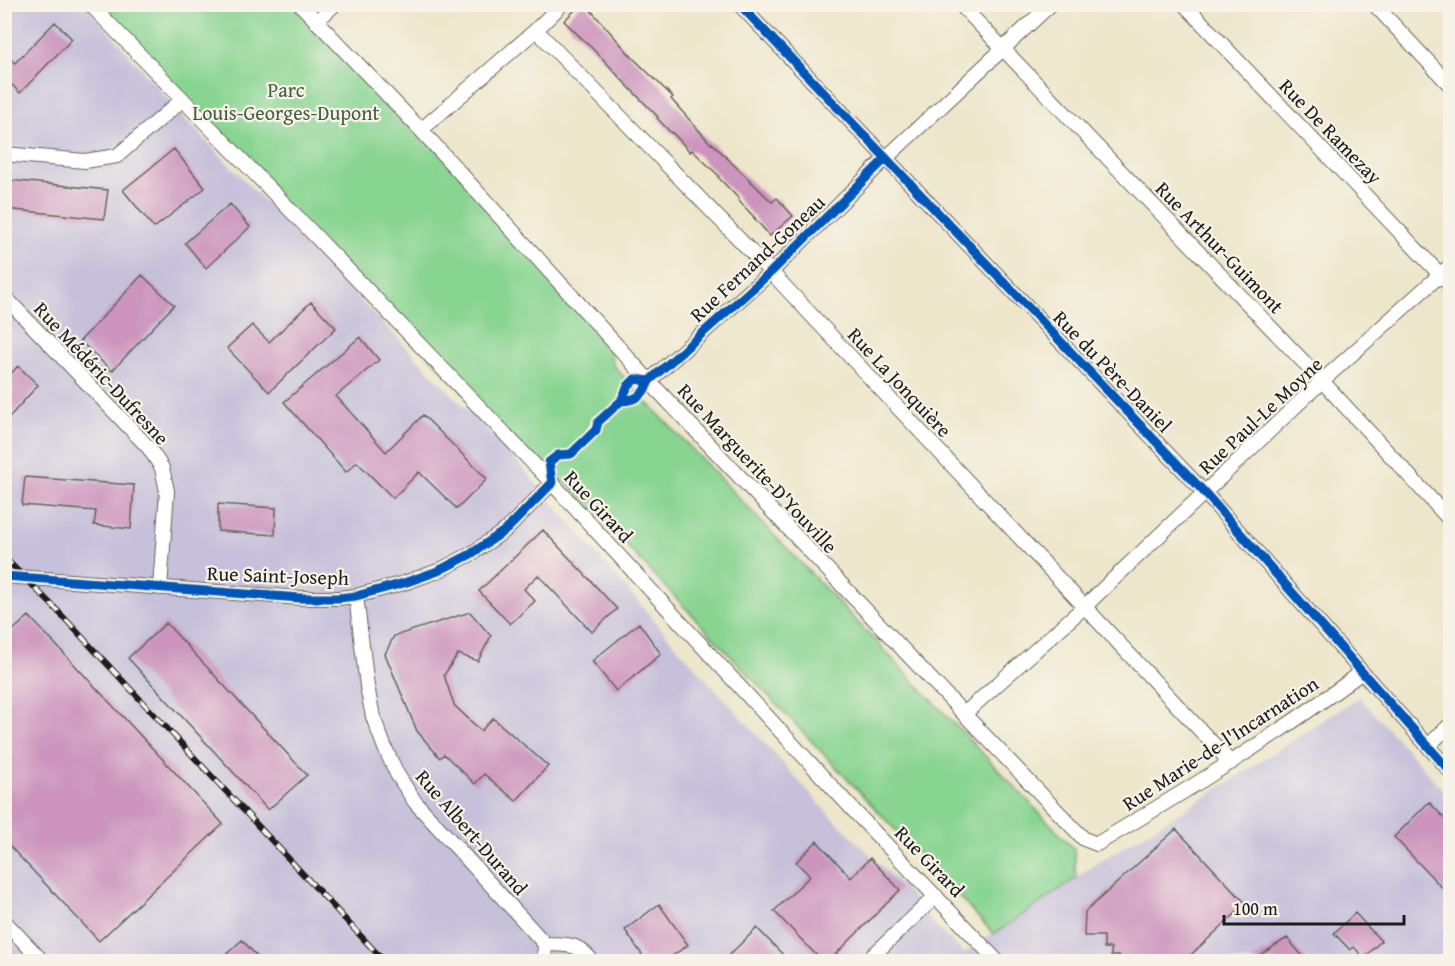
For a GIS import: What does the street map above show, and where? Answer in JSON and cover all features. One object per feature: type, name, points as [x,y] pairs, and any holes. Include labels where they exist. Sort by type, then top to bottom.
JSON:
[{"type":"street","name":"Rue Girard","points":[[90,4],[552,483],[856,813],[998,962]]},
{"type":"street","name":"Rue Marguerite-D'Youville","points":[[300,4],[421,130],[649,381],[964,714],[1084,838],[1096,844]]},
{"type":"street","points":[[316,22],[335,4]]},
{"type":"street","points":[[421,130],[536,30],[562,4]]},
{"type":"street","name":"Rue du Père-Daniel","points":[[740,4],[1205,493],[1450,771]]},
{"type":"street","name":"Rue Arthur-Guimont","points":[[960,4],[1322,381],[1450,520]]},
{"type":"street","name":"Rue Fernand-Goneau","points":[[649,381],[771,272],[886,158],[1051,4]]},
{"type":"street","name":"Rue De Ramezay","points":[[1184,4],[1447,275]]},
{"type":"street","points":[[1374,4],[1450,86]]},
{"type":"street","name":"Rue La Jonquière","points":[[536,30],[771,272],[1231,763]]},
{"type":"street","points":[[4,154],[86,161],[117,156],[182,100]]},
{"type":"street","name":"Rue Paul-Le Moyne","points":[[964,714],[1084,607],[1322,381],[1447,275]]},
{"type":"street","name":"Rue Médéric-Dufresne","points":[[4,296],[148,448],[162,468],[167,491],[160,588]]},
{"type":"street","name":"Rue Saint-Joseph","points":[[4,576],[300,598],[356,596],[438,571],[471,554],[507,529],[552,483]]},
{"type":"street","name":"Rue Albert-Durand","points":[[356,596],[373,717],[397,774],[415,802],[546,944]]},
{"type":"street","name":"Rue Marie-de-l'Incarnation","points":[[1096,844],[1231,763],[1319,705],[1362,672]]},
{"type":"street","points":[[1428,746],[1450,725]]},
{"type":"street","points":[[866,962],[936,896]]},
{"type":"street","points":[[4,921],[43,962]]},
{"type":"street","points":[[544,962],[546,944],[576,947],[593,962]]},
{"type":"shaded area","points":[[5,5],[86,5],[186,120],[510,454],[678,648],[826,811],[907,891],[934,925],[964,953],[1102,860],[1229,782],[1359,697],[1450,797],[1450,958],[1446,961],[5,962]]},
{"type":"green space","name":"Parc Louis-Georges-Dupont","points":[[91,5],[301,5],[605,325],[613,365],[1074,849],[1076,878],[994,934],[567,483],[552,483]]},
{"type":"building","points":[[581,4],[585,4],[632,57],[673,97],[671,99],[711,144],[772,202],[777,198],[793,216],[770,236],[719,176],[671,133],[603,59],[564,21]]},
{"type":"building","points":[[55,22],[72,39],[20,93],[4,77],[4,53],[15,63]]},
{"type":"building","points":[[174,149],[205,188],[154,228],[123,190]]},
{"type":"building","points":[[8,180],[108,190],[104,219],[5,209]]},
{"type":"building","points":[[230,204],[250,227],[206,268],[185,243]]},
{"type":"building","points":[[142,275],[174,305],[112,371],[80,341]]},
{"type":"building","points":[[311,302],[336,328],[269,392],[227,348],[252,325],[269,342]]},
{"type":"building","points":[[360,337],[379,360],[336,396],[386,452],[423,415],[487,479],[457,509],[419,472],[393,498],[357,462],[346,472],[284,402]]},
{"type":"building","points":[[18,366],[38,385],[4,423],[4,381]]},
{"type":"building","points":[[25,477],[134,485],[131,529],[94,525],[96,511],[22,505]]},
{"type":"building","points":[[218,504],[276,508],[275,535],[218,531]]},
{"type":"building","points":[[543,530],[617,609],[592,632],[538,575],[524,589],[535,601],[510,624],[479,591]]},
{"type":"building","points":[[470,612],[491,636],[478,661],[458,654],[444,675],[454,705],[481,731],[493,718],[548,766],[516,801],[484,774],[475,784],[444,754],[440,758],[417,731],[385,654],[394,636]]},
{"type":"building","points":[[29,616],[223,824],[99,941],[4,840],[4,638]]},
{"type":"building","points":[[166,623],[307,775],[268,810],[128,658]]},
{"type":"building","points":[[639,623],[661,654],[616,691],[592,661]]},
{"type":"building","points":[[1429,802],[1450,824],[1450,896],[1394,837]]},
{"type":"building","points":[[1176,829],[1246,904],[1183,962],[1120,962],[1120,956],[1111,956],[1111,948],[1104,948],[1104,936],[1084,936],[1085,912]]},
{"type":"building","points":[[817,841],[851,878],[870,858],[900,890],[828,962],[823,962],[774,911],[810,876],[796,862]]},
{"type":"building","points":[[659,904],[688,945],[663,962],[647,962],[625,930]]},
{"type":"building","points":[[1355,913],[1381,941],[1364,958],[1354,947],[1350,950],[1334,933]]},
{"type":"building","points":[[757,928],[790,962],[722,962]]},
{"type":"building","points":[[1287,938],[1308,962],[1249,962]]},
{"type":"building","points":[[242,940],[262,962],[218,962]]},
{"type":"railway","points":[[4,557],[54,607],[385,962]]},
{"type":"cycle path","points":[[739,4],[1205,493],[1450,771]]},
{"type":"cycle path","points":[[621,401],[631,400],[642,394],[649,381],[771,272],[886,158]]},
{"type":"cycle path","points":[[552,483],[549,462],[558,455],[571,454],[596,430],[598,422],[621,401],[628,386],[635,379],[649,381]]},
{"type":"cycle path","points":[[4,576],[300,598],[356,596],[438,571],[471,554],[507,529],[552,483]]}]
